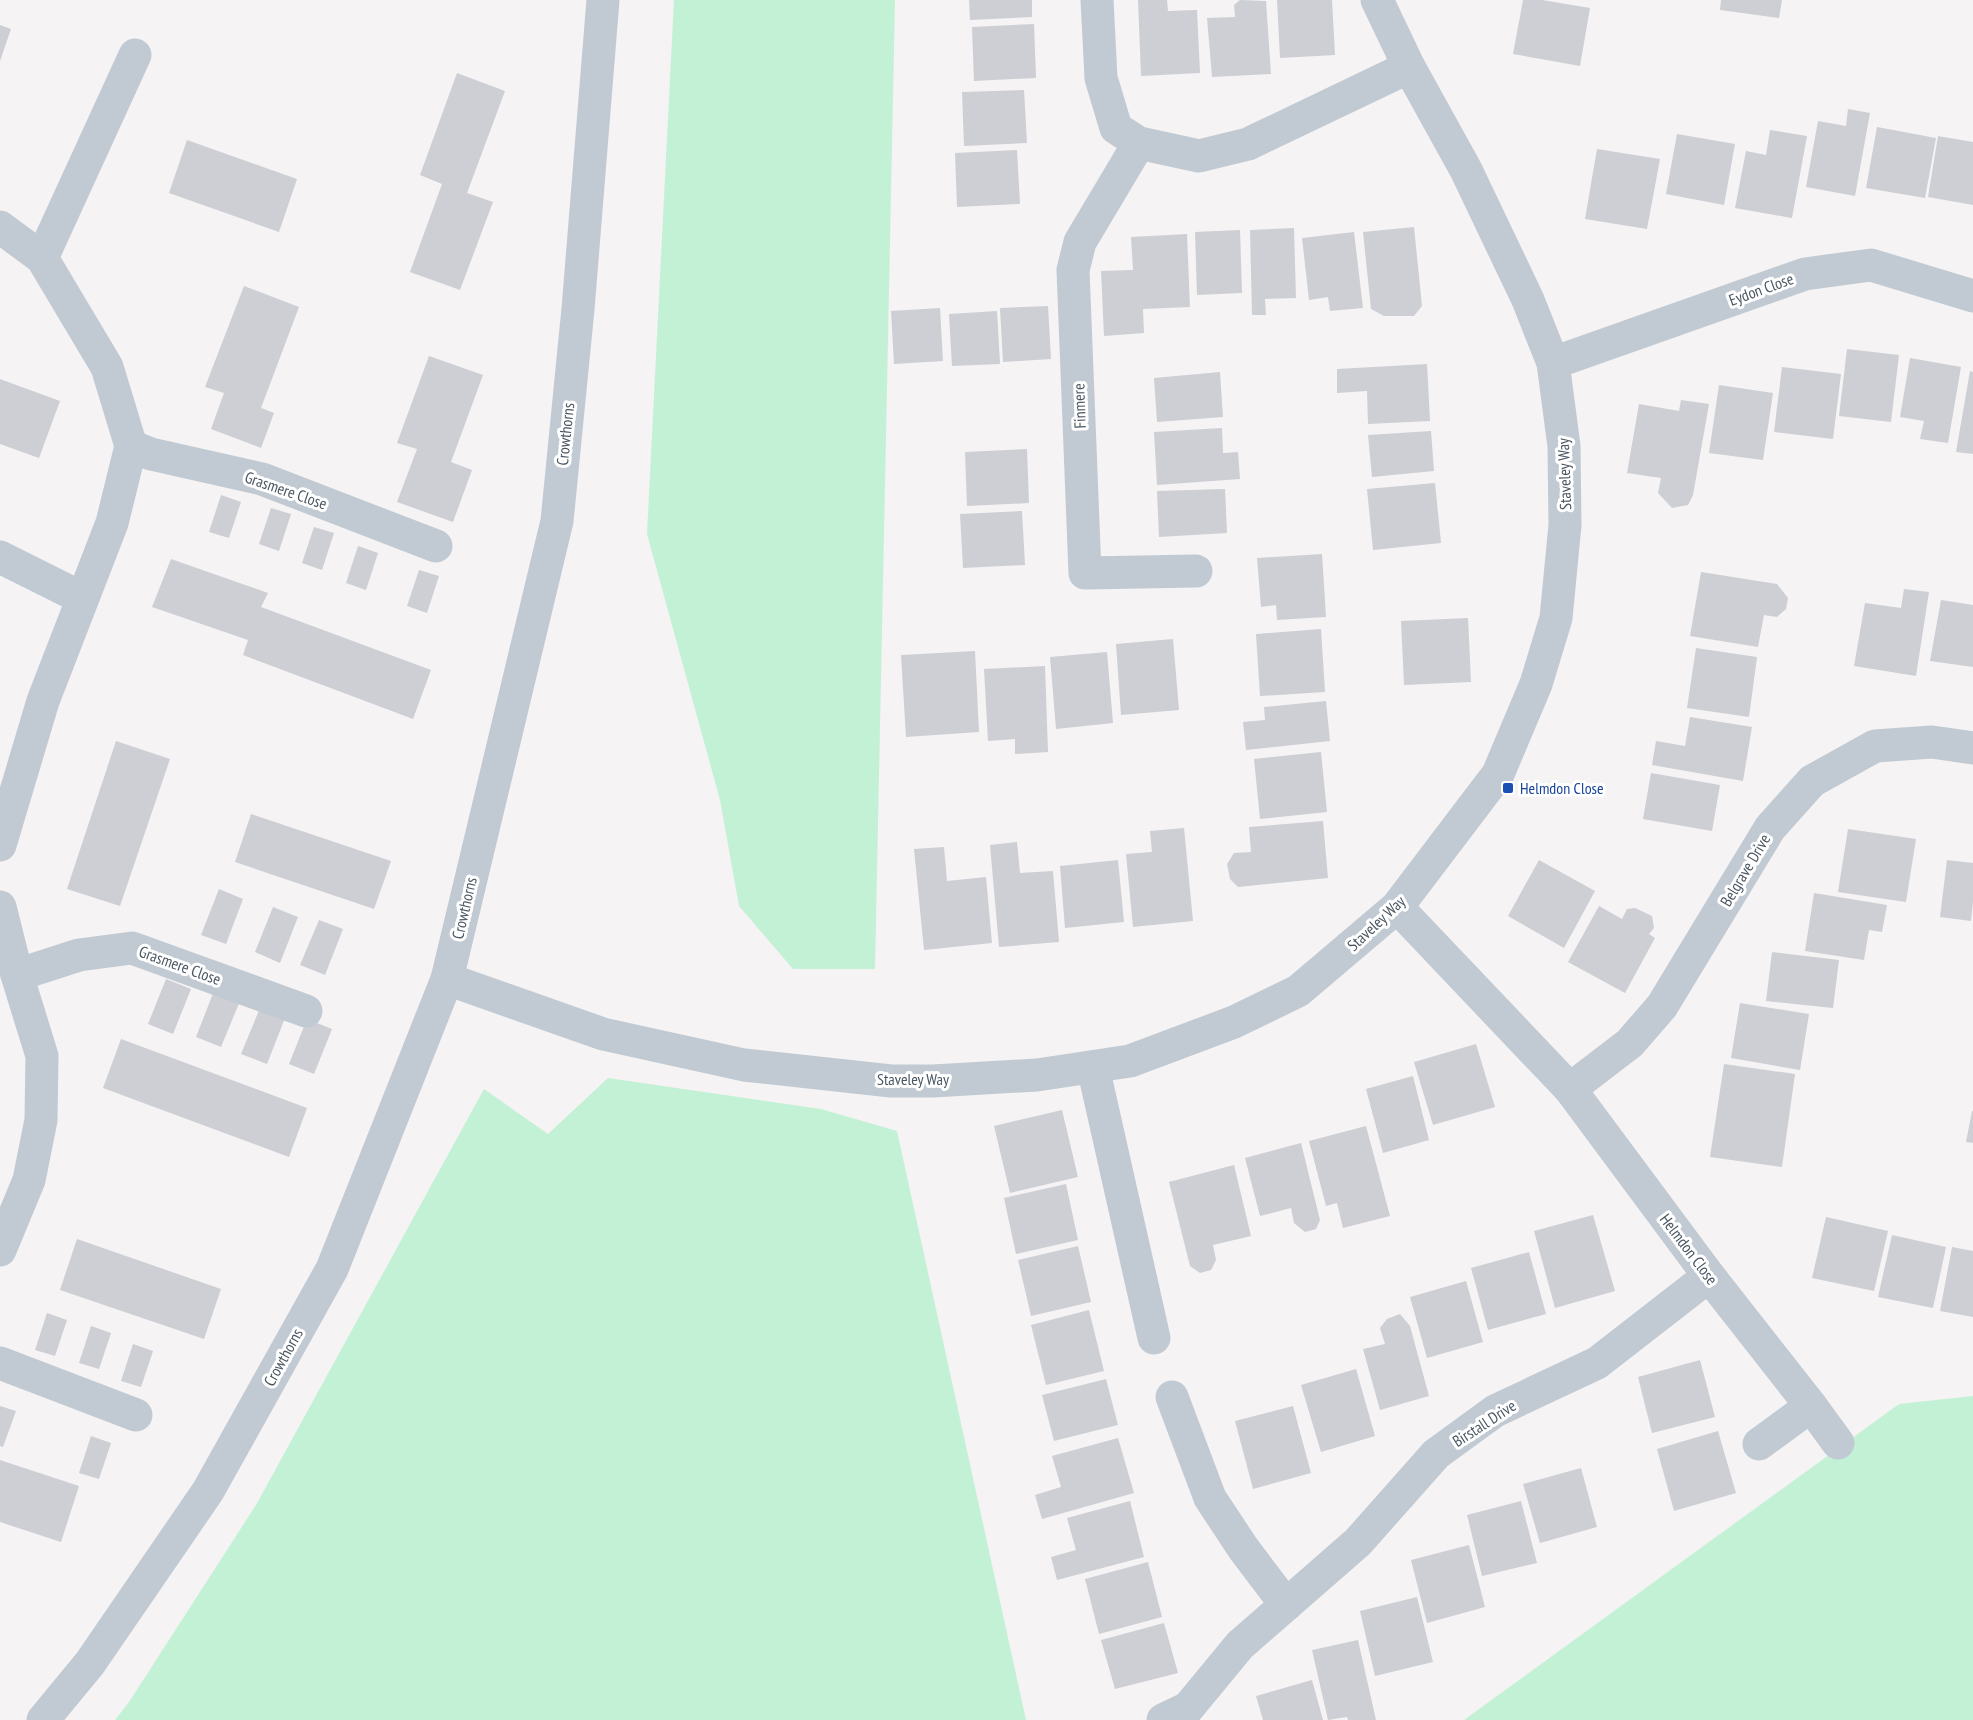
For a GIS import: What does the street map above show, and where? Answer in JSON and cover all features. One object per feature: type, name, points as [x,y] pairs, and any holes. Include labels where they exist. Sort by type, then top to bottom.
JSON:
[{"type":"street","name":"Crowthorns","points":[[44,1720],[90,1663],[208,1491],[332,1269],[447,979],[557,521],[578,309],[603,0]]},
{"type":"street","points":[[1097,0],[1101,78],[1116,128],[1139,144],[1199,156],[1248,144],[1409,67]]},
{"type":"street","name":"Staveley Way","points":[[447,979],[603,1034],[744,1065],[891,1082],[1037,1075],[1130,1061],[1234,1023],[1298,991],[1397,907],[1498,774],[1536,684],[1556,618],[1565,525],[1564,446],[1553,363],[1528,300],[1466,170],[1409,67],[1377,0]]},
{"type":"street","points":[[42,258],[135,55]]},
{"type":"street","name":"Finmere","points":[[1139,144],[1080,242],[1073,270],[1085,573],[1196,571]]},
{"type":"street","points":[[0,227],[42,258],[106,367],[131,446],[112,523],[43,701],[0,845]]},
{"type":"street","name":"Eydon Close","points":[[1553,363],[1805,274],[1871,265],[1973,296]]},
{"type":"street","name":"Grasmere Close","points":[[131,446],[151,454],[262,479],[436,546]]},
{"type":"street","points":[[0,557],[82,598]]},
{"type":"street","name":"Belgrave Drive","points":[[1570,1089],[1630,1042],[1662,1006],[1770,828],[1812,781],[1875,746],[1932,742],[1973,747]]},
{"type":"street","points":[[0,907],[17,975],[42,1056],[41,1120],[29,1180],[0,1250]]},
{"type":"street","name":"Helmdon Close","points":[[1397,907],[1570,1089],[1709,1276],[1838,1443]]},
{"type":"street","name":"Grasmere Close","points":[[17,975],[79,955],[132,948],[306,1011]]},
{"type":"street","points":[[1093,1067],[1154,1338]]},
{"type":"street","name":"Birstall Drive","points":[[1163,1720],[1188,1707],[1240,1645],[1358,1542],[1436,1454],[1495,1411],[1597,1363],[1709,1276]]},
{"type":"street","points":[[0,1363],[136,1415]]},
{"type":"street","points":[[1172,1397],[1210,1498],[1243,1548],[1286,1605]]},
{"type":"street","points":[[1759,1444],[1811,1406]]},
{"type":"green space","points":[[674,0],[895,0],[875,969],[793,969],[739,906],[720,800],[647,534]]},
{"type":"green space","points":[[608,1078],[821,1109],[897,1131],[1026,1720],[115,1720],[129,1702],[256,1505],[484,1089],[548,1134]]},
{"type":"green space","points":[[1973,1396],[1973,1720],[1464,1720],[1899,1404]]},
{"type":"building","points":[[969,0],[1032,0],[1032,17],[970,20]]},
{"type":"building","points":[[1138,0],[1167,0],[1168,11],[1197,10],[1200,73],[1141,76]]},
{"type":"building","points":[[1240,0],[1266,1],[1271,74],[1212,77],[1207,18],[1235,17],[1234,5]]},
{"type":"building","points":[[1277,0],[1332,0],[1335,55],[1280,58]]},
{"type":"building","points":[[1523,0],[1542,0],[1590,8],[1580,66],[1513,54]]},
{"type":"building","points":[[1721,0],[1782,0],[1779,18],[1720,10]]},
{"type":"building","points":[[1034,24],[1036,78],[974,81],[972,27]]},
{"type":"building","points":[[0,25],[11,29],[0,61]]},
{"type":"building","points":[[457,73],[505,91],[467,193],[493,202],[460,290],[410,272],[442,184],[420,175]]},
{"type":"building","points":[[1024,90],[1027,143],[964,146],[962,92]]},
{"type":"building","points":[[1848,109],[1870,113],[1855,196],[1806,187],[1818,121],[1846,126]]},
{"type":"building","points":[[1877,127],[1936,138],[1925,198],[1866,188]]},
{"type":"building","points":[[1770,130],[1807,136],[1792,218],[1735,208],[1746,151],[1766,155]]},
{"type":"building","points":[[1677,134],[1735,144],[1724,205],[1666,194]]},
{"type":"building","points":[[1938,136],[1973,142],[1973,205],[1928,197]]},
{"type":"building","points":[[187,140],[297,179],[279,232],[169,193]]},
{"type":"building","points":[[1597,149],[1660,159],[1647,229],[1585,219]]},
{"type":"building","points":[[1017,150],[1020,204],[957,207],[955,153]]},
{"type":"building","points":[[1414,227],[1422,306],[1414,316],[1384,316],[1371,309],[1363,232]]},
{"type":"building","points":[[1294,228],[1296,298],[1265,299],[1266,315],[1252,315],[1250,230]]},
{"type":"building","points":[[1240,230],[1242,293],[1197,295],[1195,232]]},
{"type":"building","points":[[1354,232],[1363,308],[1330,311],[1328,297],[1309,300],[1302,238]]},
{"type":"building","points":[[1187,234],[1190,307],[1143,309],[1144,333],[1104,336],[1101,271],[1133,270],[1131,237]]},
{"type":"building","points":[[244,286],[299,307],[261,408],[274,413],[261,448],[211,429],[224,393],[205,387]]},
{"type":"building","points":[[1048,306],[1051,359],[1003,362],[1000,308]]},
{"type":"building","points":[[940,308],[943,361],[894,364],[891,311]]},
{"type":"building","points":[[997,311],[1000,364],[952,366],[949,314]]},
{"type":"building","points":[[1847,349],[1899,355],[1891,422],[1839,416]]},
{"type":"building","points":[[429,356],[483,375],[451,462],[472,470],[453,522],[397,502],[417,449],[397,443]]},
{"type":"building","points":[[1910,358],[1961,367],[1948,443],[1920,439],[1924,421],[1900,417]]},
{"type":"building","points":[[1427,364],[1430,421],[1368,424],[1367,391],[1337,393],[1337,369]]},
{"type":"building","points":[[1782,367],[1841,374],[1833,439],[1774,432]]},
{"type":"building","points":[[1970,371],[1973,372],[1973,454],[1956,452]]},
{"type":"building","points":[[1220,372],[1223,417],[1157,422],[1154,378]]},
{"type":"building","points":[[0,379],[60,401],[39,458],[0,444]]},
{"type":"building","points":[[1719,385],[1773,393],[1763,460],[1709,453]]},
{"type":"building","points":[[1681,400],[1709,404],[1693,495],[1688,505],[1672,508],[1658,493],[1661,478],[1627,473],[1639,404],[1679,411]]},
{"type":"building","points":[[1222,428],[1223,453],[1238,452],[1240,479],[1157,485],[1154,432]]},
{"type":"building","points":[[1431,431],[1434,471],[1372,477],[1368,435]]},
{"type":"building","points":[[1027,449],[1029,503],[967,506],[965,452]]},
{"type":"building","points":[[1435,483],[1441,543],[1373,550],[1367,489]]},
{"type":"building","points":[[1225,489],[1227,533],[1159,537],[1157,491]]},
{"type":"building","points":[[221,495],[241,502],[229,538],[209,532]]},
{"type":"building","points":[[271,508],[291,514],[279,551],[259,544]]},
{"type":"building","points":[[1022,511],[1025,565],[963,568],[960,514]]},
{"type":"building","points":[[314,527],[334,533],[322,570],[302,563]]},
{"type":"building","points":[[358,546],[378,553],[366,590],[346,583]]},
{"type":"building","points":[[1322,554],[1326,617],[1277,620],[1276,605],[1261,607],[1257,558]]},
{"type":"building","points":[[171,559],[268,593],[261,607],[431,670],[413,719],[243,655],[248,640],[152,607]]},
{"type":"building","points":[[419,570],[439,576],[427,613],[407,606]]},
{"type":"building","points":[[1701,572],[1777,584],[1788,598],[1786,609],[1777,617],[1764,615],[1758,647],[1690,636]]},
{"type":"building","points":[[1904,589],[1929,592],[1916,676],[1854,666],[1865,603],[1901,608]]},
{"type":"building","points":[[1941,600],[1973,605],[1973,667],[1930,661]]},
{"type":"building","points":[[1468,618],[1471,682],[1404,685],[1401,621]]},
{"type":"building","points":[[1321,629],[1325,692],[1260,696],[1256,634]]},
{"type":"building","points":[[1173,639],[1179,710],[1121,715],[1116,644]]},
{"type":"building","points":[[1696,648],[1757,657],[1749,717],[1687,708]]},
{"type":"building","points":[[975,651],[979,732],[906,737],[901,655]]},
{"type":"building","points":[[1107,652],[1113,723],[1056,729],[1050,657]]},
{"type":"building","points":[[1045,666],[1048,752],[1015,754],[1015,739],[988,741],[984,669]]},
{"type":"building","points":[[1326,701],[1330,741],[1246,750],[1243,722],[1265,720],[1264,707]]},
{"type":"building","points":[[1690,717],[1752,727],[1743,781],[1652,765],[1656,741],[1685,746]]},
{"type":"building","points":[[116,741],[170,759],[120,906],[67,889]]},
{"type":"building","points":[[1321,752],[1327,812],[1260,819],[1254,759]]},
{"type":"building","points":[[1651,773],[1720,785],[1712,831],[1643,819]]},
{"type":"building","points":[[251,814],[391,861],[374,909],[235,862]]},
{"type":"building","points":[[1323,821],[1328,878],[1238,887],[1230,879],[1227,864],[1234,853],[1251,852],[1249,827]]},
{"type":"building","points":[[1184,828],[1193,921],[1133,927],[1126,854],[1152,852],[1150,831]]},
{"type":"building","points":[[1848,829],[1916,839],[1906,902],[1838,892]]},
{"type":"building","points":[[1017,842],[1020,873],[1053,871],[1059,942],[999,947],[990,845]]},
{"type":"building","points":[[944,847],[947,881],[986,877],[992,943],[924,950],[914,849]]},
{"type":"building","points":[[1118,860],[1124,922],[1065,928],[1060,866]]},
{"type":"building","points":[[1539,860],[1595,891],[1564,948],[1508,916]]},
{"type":"building","points":[[1947,860],[1973,863],[1971,921],[1940,917]]},
{"type":"building","points":[[219,889],[243,899],[226,944],[201,935]]},
{"type":"building","points":[[1814,893],[1887,905],[1882,932],[1869,930],[1864,960],[1805,951]]},
{"type":"building","points":[[1599,906],[1622,919],[1627,909],[1635,908],[1652,916],[1654,928],[1649,934],[1655,938],[1625,993],[1568,962]]},
{"type":"building","points":[[273,907],[298,917],[280,963],[255,952]]},
{"type":"building","points":[[319,920],[343,929],[325,975],[300,965]]},
{"type":"building","points":[[1772,952],[1839,960],[1833,1008],[1766,1001]]},
{"type":"building","points":[[166,979],[191,989],[173,1034],[148,1024]]},
{"type":"building","points":[[214,991],[240,1001],[221,1047],[196,1037]]},
{"type":"building","points":[[1740,1003],[1809,1014],[1800,1070],[1731,1058]]},
{"type":"building","points":[[260,1008],[285,1018],[267,1064],[241,1054]]},
{"type":"building","points":[[307,1019],[332,1029],[314,1074],[289,1064]]},
{"type":"building","points":[[121,1039],[307,1108],[289,1157],[103,1088]]},
{"type":"building","points":[[1476,1044],[1495,1107],[1433,1125],[1414,1062]]},
{"type":"building","points":[[1724,1064],[1795,1074],[1782,1167],[1710,1157]]},
{"type":"building","points":[[1413,1076],[1429,1140],[1383,1153],[1366,1089]]},
{"type":"building","points":[[1062,1110],[1078,1177],[1010,1193],[994,1126]]},
{"type":"building","points":[[1973,1111],[1973,1143],[1966,1142]]},
{"type":"building","points":[[1366,1126],[1390,1216],[1343,1228],[1337,1203],[1326,1206],[1309,1141]]},
{"type":"building","points":[[1301,1143],[1320,1220],[1316,1229],[1305,1232],[1294,1223],[1291,1208],[1260,1216],[1245,1158]]},
{"type":"building","points":[[1234,1165],[1251,1236],[1213,1245],[1216,1260],[1211,1270],[1200,1273],[1190,1266],[1169,1182]]},
{"type":"building","points":[[1066,1184],[1078,1240],[1016,1254],[1004,1198]]},
{"type":"building","points":[[1593,1215],[1615,1291],[1555,1308],[1534,1231]]},
{"type":"building","points":[[1826,1217],[1888,1231],[1874,1291],[1812,1278]]},
{"type":"building","points":[[1892,1235],[1946,1247],[1933,1308],[1878,1297]]},
{"type":"building","points":[[77,1239],[221,1289],[204,1339],[60,1290]]},
{"type":"building","points":[[1078,1246],[1091,1302],[1031,1316],[1018,1260]]},
{"type":"building","points":[[1952,1247],[1973,1251],[1973,1317],[1940,1311]]},
{"type":"building","points":[[1529,1252],[1546,1314],[1488,1330],[1471,1268]]},
{"type":"building","points":[[1466,1281],[1483,1342],[1427,1358],[1410,1297]]},
{"type":"building","points":[[1089,1310],[1104,1371],[1046,1385],[1031,1325]]},
{"type":"building","points":[[47,1313],[67,1320],[55,1356],[35,1350]]},
{"type":"building","points":[[1400,1314],[1410,1326],[1429,1396],[1380,1410],[1363,1349],[1385,1344],[1380,1328],[1387,1319]]},
{"type":"building","points":[[91,1326],[111,1333],[99,1369],[79,1363]]},
{"type":"building","points":[[133,1344],[153,1351],[141,1387],[121,1381]]},
{"type":"building","points":[[1700,1360],[1715,1417],[1652,1433],[1638,1377]]},
{"type":"building","points":[[1356,1369],[1375,1436],[1321,1452],[1301,1385]]},
{"type":"building","points":[[1106,1379],[1118,1425],[1054,1441],[1042,1395]]},
{"type":"building","points":[[0,1406],[16,1411],[3,1447],[0,1446]]},
{"type":"building","points":[[1293,1406],[1311,1473],[1253,1489],[1235,1421]]},
{"type":"building","points":[[1718,1431],[1736,1493],[1674,1511],[1657,1449]]},
{"type":"building","points":[[91,1436],[111,1443],[99,1479],[79,1473]]},
{"type":"building","points":[[1118,1438],[1134,1493],[1042,1519],[1035,1495],[1061,1487],[1052,1456]]},
{"type":"building","points":[[0,1460],[79,1486],[61,1542],[0,1522]]},
{"type":"building","points":[[1581,1468],[1597,1527],[1540,1543],[1523,1484]]},
{"type":"building","points":[[1130,1501],[1144,1557],[1057,1580],[1051,1557],[1076,1550],[1067,1518]]},
{"type":"building","points":[[1521,1501],[1537,1563],[1482,1576],[1467,1515]]},
{"type":"building","points":[[1469,1545],[1485,1607],[1427,1623],[1411,1560]]},
{"type":"building","points":[[1148,1562],[1162,1617],[1099,1634],[1085,1579]]},
{"type":"building","points":[[1417,1597],[1433,1662],[1375,1676],[1360,1611]]},
{"type":"building","points":[[1164,1623],[1178,1673],[1115,1689],[1101,1640]]},
{"type":"building","points":[[1358,1640],[1376,1720],[1348,1720],[1347,1717],[1328,1720],[1312,1650]]},
{"type":"building","points":[[1312,1680],[1323,1720],[1263,1720],[1256,1696]]},
{"type":"place","name":"Helmdon Close","points":[[1508,788]]}]
